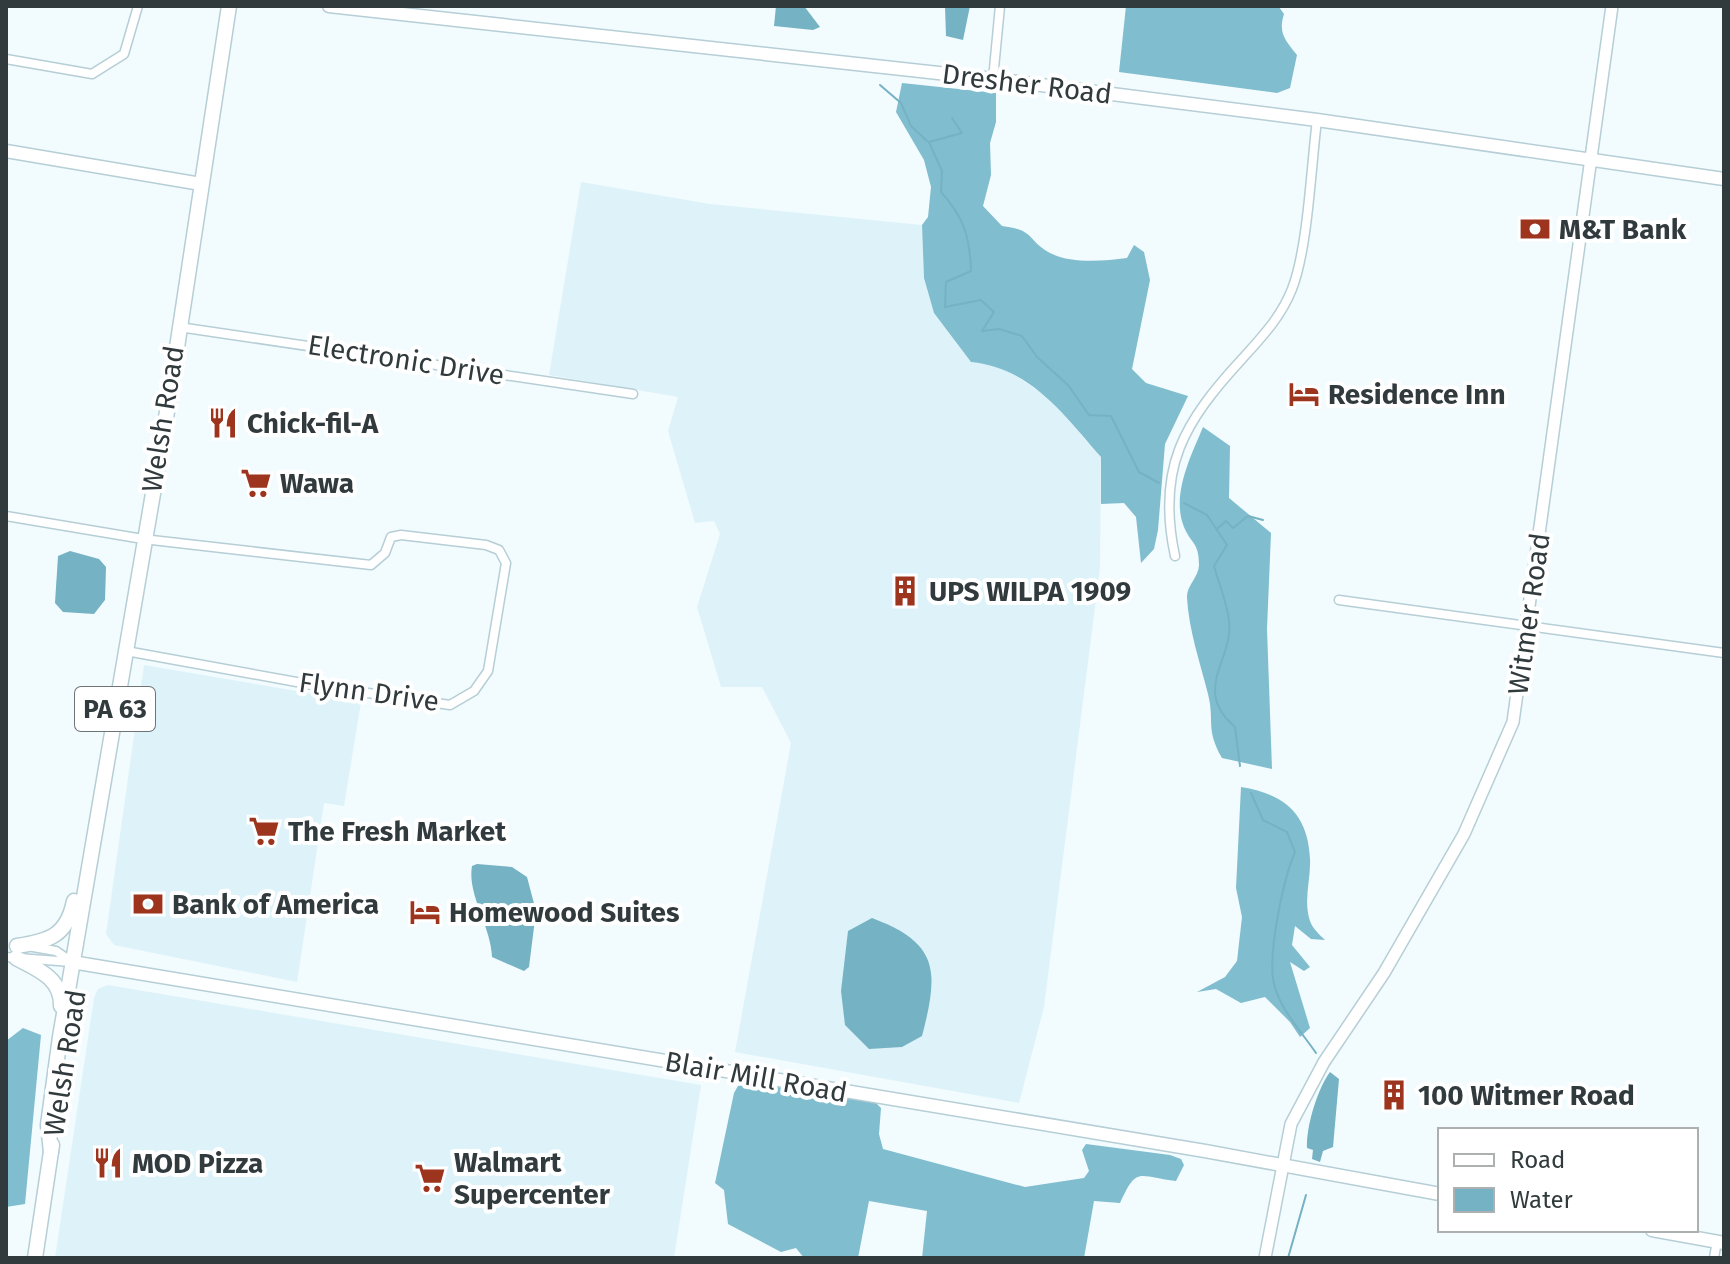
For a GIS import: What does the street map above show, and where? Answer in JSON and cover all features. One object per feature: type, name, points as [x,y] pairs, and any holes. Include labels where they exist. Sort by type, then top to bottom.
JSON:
[{"type":"main road","name":"Welsh Road","points":[[35,1258],[89,864],[229,6]]},
{"type":"main road","name":"Dresher Road","points":[[329,6],[993,79],[1317,120],[1724,179]]},
{"type":"main road","points":[[6,151],[201,184]]},
{"type":"main road","name":"Welsh Road","points":[[51,1152],[48,1125],[60,1038],[98,851],[95,832]]},
{"type":"main road","points":[[11,952],[48,941],[62,931],[89,864]]},
{"type":"main road","points":[[11,952],[57,984],[62,999],[60,1038]]},
{"type":"main road","name":"Blair Mill Road","points":[[76,963],[1205,1151],[1438,1194]]},
{"type":"main road","points":[[1663,1232],[1720,1242]]},
{"type":"street","points":[[6,59],[92,74],[124,54],[138,6]]},
{"type":"street","points":[[993,79],[1000,6]]},
{"type":"street","name":"Witmer Road","points":[[1265,1258],[1291,1124],[1319,1071],[1384,973],[1483,799],[1513,722],[1612,6]]},
{"type":"street","points":[[1175,556],[1168,511],[1174,459],[1198,409],[1266,333],[1292,290],[1298,271],[1317,120]]},
{"type":"street","name":"Electronic Drive","points":[[179,326],[633,394]]},
{"type":"street","points":[[6,516],[143,539]]},
{"type":"street","name":"Flynn Drive","points":[[125,650],[441,706],[474,691],[488,671],[506,563],[499,550],[486,545],[401,535],[391,537],[385,553],[371,565],[143,539]]},
{"type":"street","points":[[1339,600],[1724,653]]},
{"type":"street","points":[[11,952],[56,951],[76,963]]},
{"type":"street","points":[[11,952],[51,964],[76,963]]},
{"type":"street","points":[[1714,1258],[1720,1242]]},
{"type":"shaded area","points":[[1126,6],[1279,7],[1284,14],[1284,36],[1297,55],[1290,88],[1277,93],[1119,72]]},
{"type":"shaded area","points":[[902,83],[996,93],[996,122],[990,143],[991,175],[983,206],[1002,226],[1026,233],[1050,253],[1068,259],[1098,261],[1127,258],[1134,245],[1144,252],[1150,280],[1132,369],[1146,383],[1188,396],[1165,444],[1158,530],[1154,549],[1141,563],[1136,517],[1124,503],[1101,504],[1101,457],[1059,410],[1028,383],[992,366],[971,362],[934,313],[924,278],[922,225],[928,217],[931,187],[924,160],[896,112]]},
{"type":"shaded area","points":[[581,182],[710,204],[922,225],[924,278],[934,313],[971,362],[1000,365],[1049,398],[1101,457],[1100,568],[1044,1007],[1019,1103],[735,1052],[791,743],[762,687],[721,687],[697,607],[720,534],[714,521],[695,523],[668,431],[678,397],[549,375]]},
{"type":"shaded area","points":[[1203,427],[1230,446],[1229,498],[1271,533],[1267,629],[1272,769],[1222,758],[1212,732],[1210,704],[1192,634],[1187,598],[1198,569],[1199,557],[1184,527],[1180,502],[1184,476]]},
{"type":"shaded area","points":[[144,665],[361,702],[344,806],[324,803],[297,982],[114,945],[106,934]]},
{"type":"shaded area","points":[[1241,787],[1270,795],[1291,808],[1299,818],[1308,843],[1308,913],[1312,926],[1325,940],[1311,939],[1295,926],[1292,945],[1310,967],[1304,971],[1290,962],[1310,1028],[1300,1037],[1265,997],[1241,1003],[1216,989],[1197,992],[1225,977],[1237,961],[1242,917],[1236,888]]},
{"type":"shaded area","points":[[108,985],[701,1085],[674,1258],[55,1258],[94,998],[98,989]]},
{"type":"shaded area","points":[[23,1028],[41,1035],[25,1204],[6,1207],[6,1041]]},
{"type":"shaded area","points":[[750,1081],[875,1102],[881,1108],[879,1134],[883,1149],[1025,1187],[1084,1178],[1089,1171],[1082,1150],[1086,1144],[1170,1155],[1181,1159],[1184,1165],[1176,1181],[1140,1176],[1130,1183],[1120,1203],[1094,1201],[1084,1258],[922,1258],[927,1211],[869,1201],[858,1258],[804,1258],[796,1248],[781,1252],[728,1224],[724,1190],[715,1183],[734,1093],[738,1086]]},
{"type":"water","points":[[776,6],[804,6],[820,27],[813,30],[774,26]]},
{"type":"water","points":[[945,6],[970,6],[963,40],[946,36]]},
{"type":"water","points":[[70,551],[99,559],[106,567],[105,600],[94,614],[63,612],[55,603],[58,556]]},
{"type":"water","points":[[472,866],[512,867],[527,877],[536,911],[529,967],[524,971],[492,957],[471,877]]},
{"type":"water","points":[[872,918],[910,938],[922,949],[928,962],[931,994],[922,1036],[902,1047],[869,1049],[845,1025],[841,991],[848,931]]},
{"type":"water","points":[[1330,1072],[1339,1079],[1333,1147],[1323,1151],[1320,1162],[1312,1159],[1313,1150],[1307,1148],[1308,1129],[1321,1088]]},
{"type":"waterway","points":[[880,85],[901,103],[911,126],[927,141]]},
{"type":"waterway","points":[[952,118],[962,133],[929,142],[942,171],[941,192],[964,228],[971,271],[946,282],[945,307],[981,300],[994,312],[982,331],[999,329],[1022,336],[1037,357],[1068,385],[1089,415],[1111,416],[1139,472],[1159,483]]},
{"type":"waterway","points":[[1184,503],[1207,515],[1227,545],[1214,566],[1229,621],[1229,635],[1215,687],[1216,700],[1222,713],[1235,727],[1240,766]]},
{"type":"waterway","points":[[1217,529],[1226,521],[1233,528],[1248,516],[1263,520]]},
{"type":"waterway","points":[[1251,793],[1263,820],[1287,832],[1295,852],[1278,915],[1273,979],[1284,1008],[1316,1053]]},
{"type":"waterway","points":[[1288,1258],[1306,1195]]},
{"type":"place","name":"M&T Bank","points":[[1535,229]]},
{"type":"place","name":"Residence Inn","points":[[1304,394]]},
{"type":"place","name":"Chick-fil-A","points":[[223,423]]},
{"type":"place","name":"Wawa","points":[[256,483]]},
{"type":"place","name":"UPS WILPA 1909","points":[[905,591]]},
{"type":"place","name":"The Fresh Market","points":[[264,831]]},
{"type":"place","name":"Bank of America","points":[[148,904]]},
{"type":"place","name":"Homewood Suites","points":[[425,912]]},
{"type":"place","name":"100 Witmer Road","points":[[1394,1095]]},
{"type":"place","name":"MOD Pizza","points":[[108,1163]]},
{"type":"place","name":"Walmart Supercenter","points":[[430,1178]]}]
